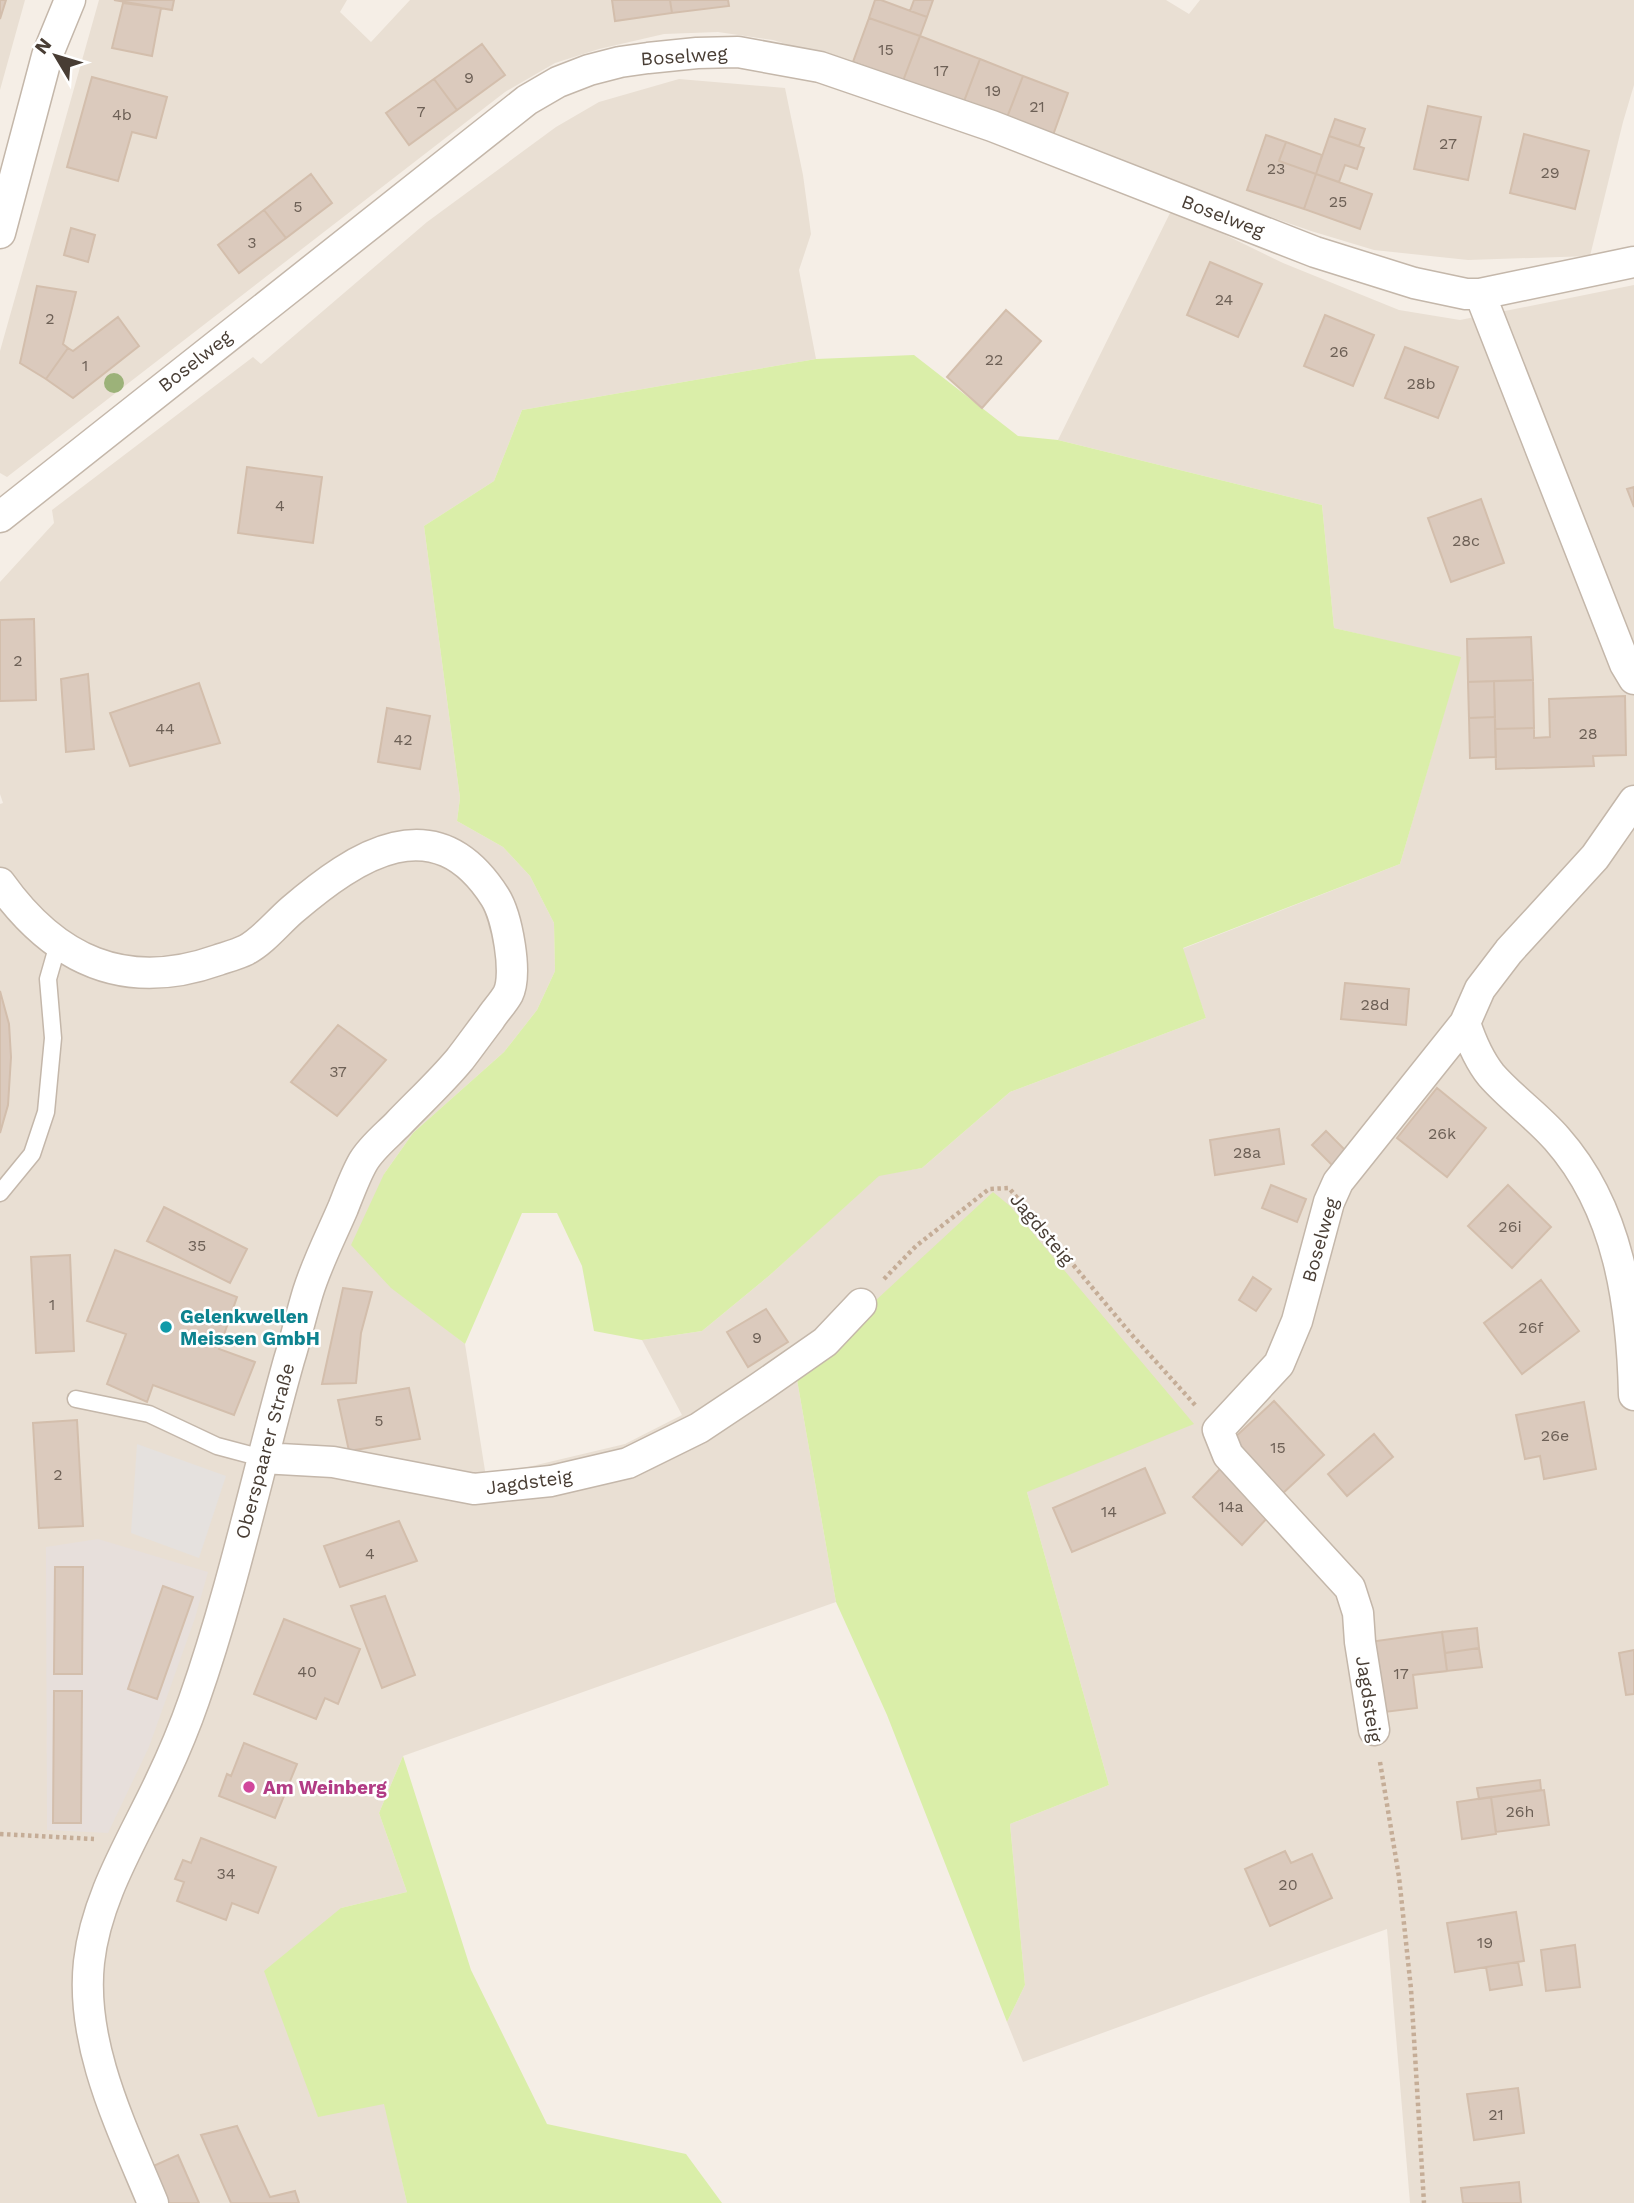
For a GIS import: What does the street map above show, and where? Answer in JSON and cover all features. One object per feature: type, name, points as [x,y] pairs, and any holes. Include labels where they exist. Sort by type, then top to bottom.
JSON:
[{"type":"street","points":[[0,233],[4,202],[47,56],[70,0]]},
{"type":"street","name":"Boselweg","points":[[0,517],[527,100],[558,82],[620,62],[698,53],[738,52],[820,66],[992,126],[1315,252],[1414,283],[1466,294],[1480,294],[1634,261]]},
{"type":"street","points":[[1480,294],[1625,664],[1634,678]]},
{"type":"street","name":"Boselweg","points":[[1218,1430],[1279,1364],[1297,1321],[1329,1202],[1338,1182],[1465,1023],[1480,989],[1509,951],[1595,857],[1634,801]]},
{"type":"street","name":"Oberspaarer Straße","points":[[0,883],[31,922],[58,944],[124,972],[157,974],[190,970],[248,949],[348,866],[372,854],[394,846],[432,846],[474,869],[498,901],[510,938],[510,990],[459,1060],[364,1158],[309,1288],[233,1575],[192,1705],[161,1781],[130,1840],[99,1914],[89,1960],[88,1998],[92,2038],[122,2128],[153,2203]]},
{"type":"street","points":[[1465,1023],[1471,1041],[1491,1075],[1558,1140],[1585,1179],[1607,1221],[1621,1268],[1633,1354],[1634,1395]]},
{"type":"street","name":"Jagdsteig","points":[[262,1458],[333,1462],[474,1489],[551,1481],[628,1463],[699,1428],[759,1388],[825,1342],[861,1304]]},
{"type":"street","name":"Jagdsteig","points":[[1218,1430],[1228,1455],[1350,1587],[1358,1613],[1374,1730]]},
{"type":"lane","points":[[0,1193],[32,1154],[46,1112],[53,1038],[48,979],[58,944]]},
{"type":"lane","name":"Jagdsteig","points":[[76,1399],[149,1415],[216,1446],[262,1458]]},
{"type":"path","name":"Jagdsteig","points":[[861,1304],[916,1246],[989,1189],[1009,1188],[1131,1334],[1218,1430]]},
{"type":"path","name":"Jagdsteig","points":[[1374,1730],[1399,1877],[1424,2203]]},
{"type":"path","points":[[0,1834],[55,1838]]},
{"type":"shaded area","points":[[0,0],[25,0],[0,90]]},
{"type":"shaded area","points":[[99,0],[347,0],[340,12],[371,42],[410,0],[1166,0],[1189,14],[1200,0],[1634,0],[1634,85],[1590,256],[1468,260],[1374,250],[1311,231],[1054,141],[829,57],[773,40],[718,32],[664,34],[599,49],[555,63],[505,92],[7,477],[0,473],[0,351]]},
{"type":"shaded area","points":[[679,79],[785,88],[803,175],[811,234],[799,270],[816,359],[522,410],[494,481],[424,526],[460,798],[457,821],[503,847],[530,876],[554,923],[555,971],[537,1010],[504,1052],[413,1133],[384,1174],[440,1324],[465,1344],[486,1477],[625,1444],[682,1415],[642,1340],[702,1331],[770,1275],[879,1175],[922,1168],[1010,1092],[1206,1018],[1182,949],[1400,864],[1460,658],[1334,628],[1322,505],[1058,440],[1172,209],[1283,263],[1399,310],[1460,320],[1634,285],[1634,2203],[1410,2203],[1387,1929],[1023,2062],[1007,2022],[1025,1985],[1010,1824],[1109,1785],[1027,1492],[796,1374],[836,1602],[403,1756],[379,1813],[407,1892],[341,1908],[407,2203],[0,2203],[0,804],[3,803],[0,794],[0,582],[54,523],[52,510],[253,357],[261,364],[427,222],[556,127],[599,102]]},
{"type":"shaded area","points":[[137,1444],[226,1476],[199,1558],[131,1533]]},
{"type":"shaded area","points":[[98,1539],[208,1572],[195,1618],[149,1747],[108,1833],[47,1830],[46,1547]]},
{"type":"green space","points":[[914,355],[1018,436],[1058,440],[1322,505],[1334,628],[1461,657],[1400,864],[1183,948],[1206,1018],[1010,1092],[922,1168],[879,1176],[770,1275],[702,1331],[642,1340],[594,1331],[582,1266],[557,1213],[522,1213],[465,1344],[391,1288],[351,1245],[384,1174],[413,1133],[504,1052],[537,1010],[555,971],[554,923],[530,876],[503,847],[457,821],[460,798],[424,526],[494,481],[522,410],[816,359]]},
{"type":"green space","points":[[993,1192],[1010,1206],[1194,1424],[1027,1492],[1109,1785],[1010,1824],[1025,1985],[1007,2022],[887,1715],[836,1602],[796,1374]]},
{"type":"green space","points":[[403,1756],[471,1970],[547,2124],[686,2154],[722,2203],[407,2203],[384,2104],[318,2117],[264,1971],[341,1908],[407,1892],[379,1813]]},
{"type":"building","points":[[0,0],[6,0],[0,19]]},
{"type":"building","points":[[114,0],[174,0],[172,10]]},
{"type":"building","points":[[612,0],[670,0],[672,13],[615,21]]},
{"type":"building","points":[[670,0],[728,0],[729,6],[672,13]]},
{"type":"building","points":[[875,0],[927,17],[920,36],[869,18]]},
{"type":"building","points":[[914,0],[933,0],[927,17],[910,11]]},
{"type":"building","points":[[123,3],[161,8],[152,56],[112,48]]},
{"type":"building","points":[[869,18],[920,36],[903,81],[853,62]]},
{"type":"building","points":[[920,36],[980,59],[963,104],[903,81]]},
{"type":"building","points":[[482,44],[505,75],[457,110],[434,79]]},
{"type":"building","points":[[980,59],[1023,76],[1006,120],[963,104]]},
{"type":"building","points":[[1023,76],[1068,93],[1052,138],[1006,120]]},
{"type":"building","points":[[92,77],[167,97],[156,138],[132,132],[118,181],[67,167]]},
{"type":"building","points":[[434,79],[457,110],[409,145],[386,113]]},
{"type":"building","points":[[1428,106],[1481,117],[1468,180],[1414,169]]},
{"type":"building","points":[[1335,119],[1365,129],[1359,146],[1329,136]]},
{"type":"building","points":[[1524,134],[1589,151],[1575,209],[1510,193]]},
{"type":"building","points":[[1266,135],[1286,142],[1279,161],[1316,174],[1304,209],[1247,190]]},
{"type":"building","points":[[1329,136],[1364,148],[1357,169],[1345,165],[1339,182],[1316,174]]},
{"type":"building","points":[[1286,142],[1322,155],[1316,174],[1279,161]]},
{"type":"building","points":[[311,174],[332,203],[286,238],[264,210]]},
{"type":"building","points":[[1316,174],[1372,194],[1360,229],[1304,209]]},
{"type":"building","points":[[264,210],[286,238],[239,273],[218,245]]},
{"type":"building","points":[[71,228],[95,235],[88,262],[64,255]]},
{"type":"building","points":[[1210,262],[1262,284],[1238,337],[1187,315]]},
{"type":"building","points":[[37,286],[76,292],[63,344],[68,348],[46,379],[20,363]]},
{"type":"building","points":[[1006,310],[1041,341],[982,408],[947,377]]},
{"type":"building","points":[[1325,315],[1374,335],[1353,386],[1304,366]]},
{"type":"building","points":[[118,317],[139,346],[73,398],[46,379],[68,348],[73,351]]},
{"type":"building","points":[[1405,347],[1458,367],[1438,418],[1385,398]]},
{"type":"building","points":[[247,467],[322,477],[313,543],[238,533]]},
{"type":"building","points":[[1634,487],[1634,507],[1627,489]]},
{"type":"building","points":[[1481,499],[1504,563],[1451,582],[1428,518]]},
{"type":"building","points":[[34,619],[36,700],[0,701],[0,620]]},
{"type":"building","points":[[1531,637],[1533,680],[1468,682],[1467,639]]},
{"type":"building","points":[[88,674],[94,749],[66,752],[61,679]]},
{"type":"building","points":[[1533,680],[1534,728],[1495,729],[1494,681]]},
{"type":"building","points":[[1494,681],[1495,717],[1469,718],[1468,682]]},
{"type":"building","points":[[199,683],[220,743],[130,766],[110,713]]},
{"type":"building","points":[[1625,696],[1626,755],[1593,756],[1594,766],[1496,769],[1495,729],[1534,728],[1534,738],[1550,737],[1549,699]]},
{"type":"building","points":[[387,708],[430,716],[420,769],[378,762]]},
{"type":"building","points":[[1495,717],[1496,757],[1470,758],[1469,718]]},
{"type":"building","points":[[1345,983],[1409,989],[1406,1025],[1341,1019]]},
{"type":"building","points":[[0,991],[9,1024],[11,1057],[8,1105],[0,1133]]},
{"type":"building","points":[[338,1025],[386,1060],[337,1116],[291,1082]]},
{"type":"building","points":[[1437,1088],[1486,1128],[1447,1177],[1397,1138]]},
{"type":"building","points":[[1279,1129],[1284,1164],[1215,1175],[1210,1140]]},
{"type":"building","points":[[1326,1131],[1346,1151],[1333,1166],[1312,1145]]},
{"type":"building","points":[[1271,1185],[1306,1199],[1297,1222],[1262,1208]]},
{"type":"building","points":[[1508,1185],[1551,1227],[1512,1268],[1468,1226]]},
{"type":"building","points":[[164,1207],[247,1249],[230,1283],[147,1241]]},
{"type":"building","name":"Gelenkwellen Meissen GmbH","points":[[115,1250],[237,1297],[219,1349],[255,1362],[234,1415],[153,1385],[147,1402],[107,1384],[126,1334],[87,1321]]},
{"type":"building","points":[[70,1255],[74,1351],[36,1353],[31,1257]]},
{"type":"building","points":[[1253,1277],[1271,1289],[1256,1311],[1239,1300]]},
{"type":"building","points":[[1541,1280],[1579,1331],[1522,1374],[1484,1323]]},
{"type":"building","points":[[343,1288],[372,1292],[361,1333],[356,1383],[322,1384]]},
{"type":"building","points":[[766,1309],[788,1342],[748,1367],[727,1332]]},
{"type":"building","points":[[409,1388],[420,1439],[349,1451],[338,1400]]},
{"type":"building","points":[[1274,1401],[1324,1455],[1282,1494],[1232,1440]]},
{"type":"building","points":[[1584,1402],[1596,1469],[1544,1479],[1540,1456],[1525,1459],[1516,1415]]},
{"type":"building","points":[[77,1420],[83,1526],[39,1528],[33,1423]]},
{"type":"building","points":[[1374,1434],[1393,1457],[1347,1496],[1328,1474]]},
{"type":"building","points":[[1145,1468],[1165,1513],[1072,1552],[1053,1508]]},
{"type":"building","points":[[1221,1468],[1270,1515],[1242,1545],[1193,1497]]},
{"type":"building","points":[[399,1521],[417,1561],[340,1587],[324,1546]]},
{"type":"building","points":[[55,1567],[83,1567],[82,1674],[54,1674]]},
{"type":"building","points":[[163,1586],[193,1597],[157,1699],[128,1689]]},
{"type":"building","points":[[385,1596],[415,1675],[382,1688],[351,1606]]},
{"type":"building","points":[[284,1619],[360,1649],[338,1704],[325,1698],[316,1719],[254,1694]]},
{"type":"building","points":[[1477,1628],[1479,1648],[1445,1653],[1442,1632]]},
{"type":"building","points":[[1442,1632],[1447,1671],[1413,1675],[1417,1708],[1377,1713],[1369,1642]]},
{"type":"building","points":[[1479,1648],[1482,1667],[1447,1671],[1445,1653]]},
{"type":"building","points":[[1634,1650],[1634,1694],[1626,1695],[1619,1653]]},
{"type":"building","points":[[54,1691],[82,1691],[81,1823],[53,1823]]},
{"type":"building","points":[[244,1743],[297,1764],[275,1818],[219,1796],[227,1774],[231,1776]]},
{"type":"building","points":[[1540,1780],[1541,1790],[1479,1799],[1477,1788]]},
{"type":"building","points":[[1544,1790],[1549,1825],[1496,1832],[1491,1797]]},
{"type":"building","points":[[1491,1797],[1496,1834],[1462,1839],[1457,1802]]},
{"type":"building","points":[[201,1838],[276,1867],[258,1913],[232,1903],[226,1920],[177,1901],[184,1882],[175,1879],[183,1860],[191,1863]]},
{"type":"building","points":[[1285,1851],[1291,1863],[1312,1854],[1332,1898],[1270,1926],[1245,1869]]},
{"type":"building","points":[[1516,1912],[1524,1961],[1455,1972],[1447,1923]]},
{"type":"building","points":[[1575,1945],[1580,1987],[1546,1991],[1541,1950]]},
{"type":"building","points":[[1518,1962],[1522,1985],[1490,1990],[1486,1967]]},
{"type":"building","points":[[1518,2088],[1524,2133],[1474,2140],[1467,2094]]},
{"type":"building","points":[[237,2126],[270,2197],[295,2191],[299,2203],[231,2203],[201,2135]]},
{"type":"building","points":[[178,2155],[199,2203],[166,2203],[151,2167]]},
{"type":"building","points":[[1519,2182],[1521,2203],[1463,2203],[1461,2188]]},
{"type":"place","name":"Gelenkwellen Meissen GmbH","points":[[166,1327]]},
{"type":"place","name":"Am Weinberg","points":[[249,1787]]}]
